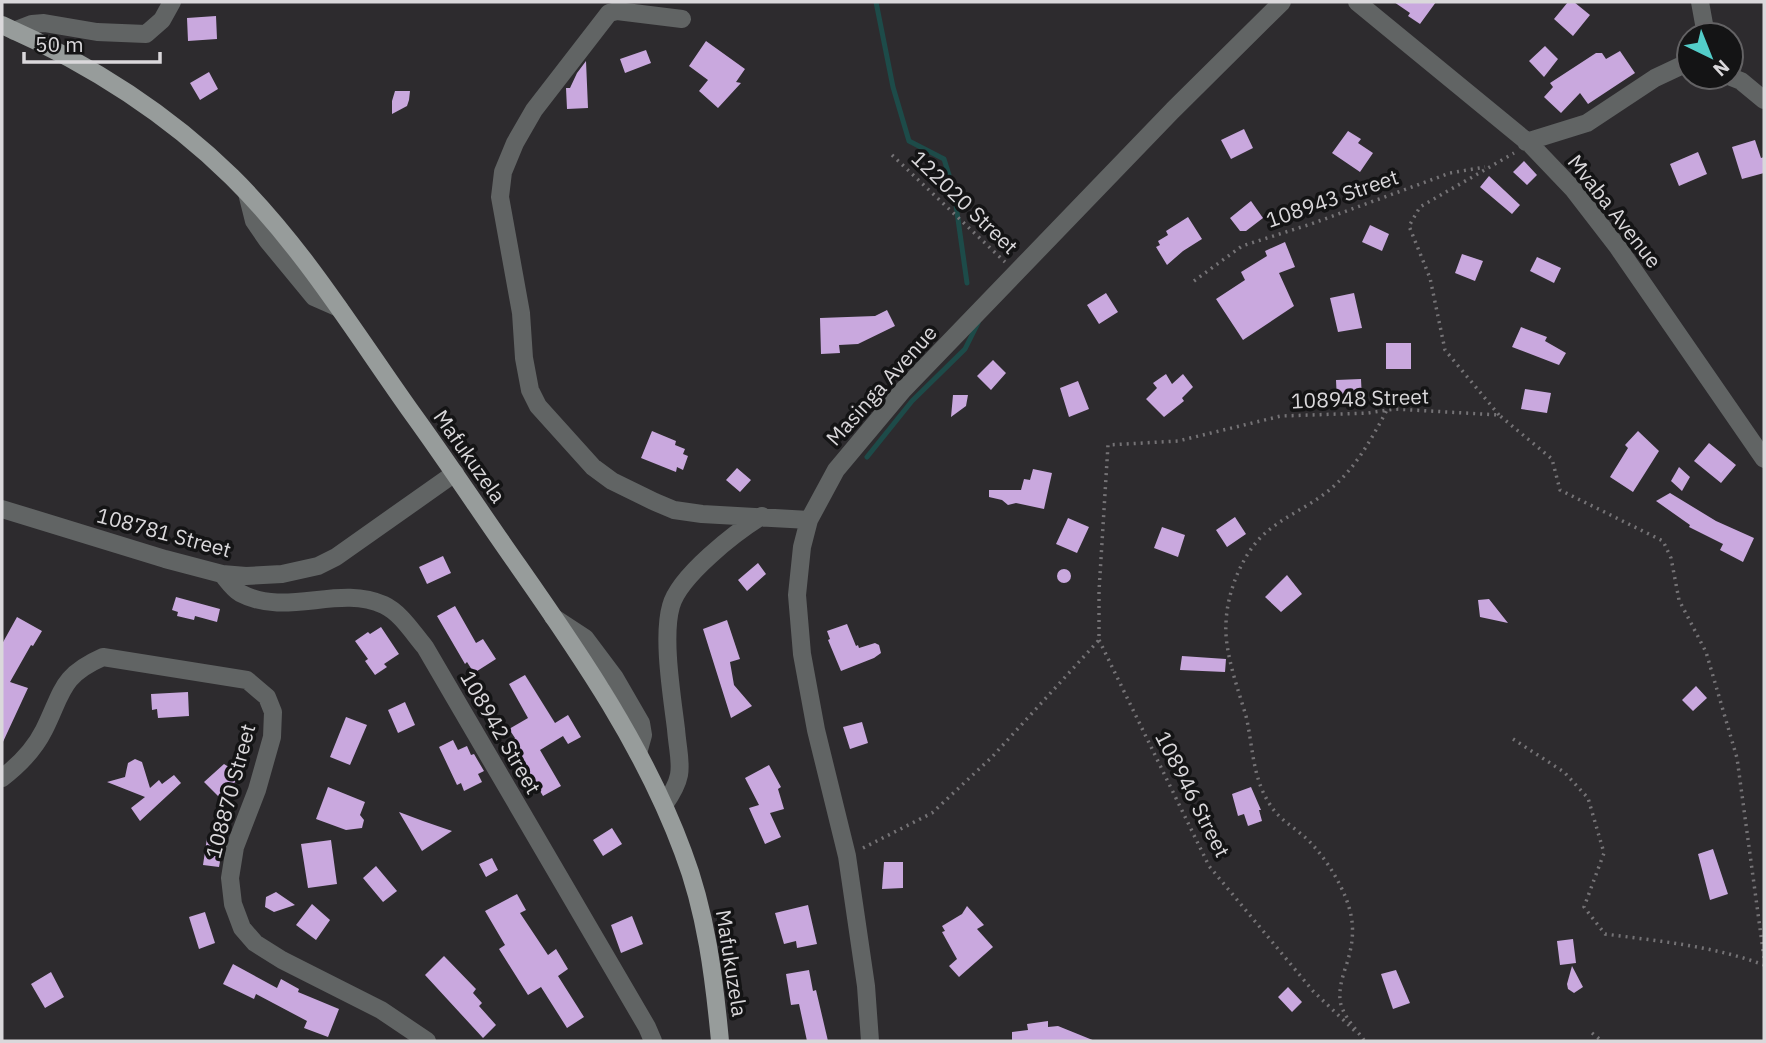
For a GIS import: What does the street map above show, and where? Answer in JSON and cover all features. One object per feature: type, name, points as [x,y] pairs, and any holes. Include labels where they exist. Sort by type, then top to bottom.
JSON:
[{"type":"main road","name":"Mafukuzela","points":[[8,28],[66,57],[146,106],[184,134],[247,193],[299,252],[340,308],[588,669],[638,753],[684,853],[700,905],[716,992],[720,1041]]},
{"type":"street","points":[[8,28],[44,23],[97,32],[146,34],[162,20],[172,2]]},
{"type":"street","name":"Masinga Avenue","points":[[870,1041],[866,986],[846,856],[816,730],[802,654],[797,595],[802,547],[809,520],[836,470],[867,430],[1016,273],[1282,2]]},
{"type":"street","name":"Mvaba Avenue","points":[[1357,2],[1528,143],[1573,189],[1599,221],[1764,459]]},
{"type":"street","points":[[1700,2],[1703,21]]},
{"type":"street","points":[[682,19],[617,11],[609,13],[534,110],[515,143],[503,172],[500,197],[521,313],[524,358],[530,390],[538,406],[573,447],[611,481],[674,510],[809,520]]},
{"type":"street","points":[[1528,143],[1587,123],[1655,78],[1675,69]]},
{"type":"street","points":[[1745,84],[1764,100]]},
{"type":"street","name":"108781 Street","points":[[2,509],[222,574],[267,576],[318,566],[336,557],[455,473]]},
{"type":"street","points":[[664,805],[678,785],[681,763],[670,666],[668,625],[671,605],[687,580],[717,549],[762,516]]},
{"type":"street","name":"108942 Street","points":[[222,574],[239,593],[274,605],[364,598],[386,606],[402,620],[425,648],[653,1041]]},
{"type":"street","name":"108870 Street","points":[[2,778],[22,763],[43,732],[65,684],[83,666],[103,657],[247,680],[267,696],[273,712],[272,737],[257,790],[235,847],[230,878],[233,904],[242,928],[255,943],[282,960],[381,1010],[427,1041]]},
{"type":"path","name":"108943 Street","points":[[1499,415],[1445,350],[1430,278],[1409,226],[1420,207],[1528,143]]},
{"type":"path","name":"122020 Street","points":[[892,155],[1016,273]]},
{"type":"path","name":"108943 Street","points":[[1194,281],[1242,246],[1450,173],[1490,166]]},
{"type":"path","name":"108948 Street","points":[[1099,640],[1099,591],[1108,445],[1178,441],[1281,416],[1388,410],[1499,415]]},
{"type":"path","points":[[1365,1041],[1345,1015],[1340,1001],[1341,984],[1352,948],[1354,926],[1346,897],[1332,868],[1307,839],[1274,811],[1262,790],[1251,752],[1246,718],[1232,673],[1225,625],[1234,582],[1244,561],[1262,537],[1336,485],[1371,440],[1388,410]]},
{"type":"path","points":[[1499,415],[1552,459],[1560,490],[1663,541],[1671,558],[1679,600],[1706,652],[1737,758],[1764,958]]},
{"type":"path","points":[[846,856],[932,813],[992,757],[1099,640]]},
{"type":"path","name":"108946 Street","points":[[1099,640],[1209,866],[1313,991],[1365,1041]]},
{"type":"path","points":[[1513,739],[1564,772],[1588,798],[1604,853],[1584,907],[1605,934],[1668,942],[1741,956],[1764,965]]},
{"type":"path","points":[[1592,1033],[1602,1041]]},
{"type":"building","points":[[1394,2],[1436,2],[1420,24]]},
{"type":"building","points":[[1568,2],[1574,2],[1590,15],[1573,36],[1554,19]]},
{"type":"building","points":[[216,16],[217,39],[188,41],[187,18]]},
{"type":"building","points":[[706,41],[745,69],[736,82],[741,83],[718,108],[699,91],[708,80],[689,66]]},
{"type":"building","points":[[1545,46],[1558,59],[1544,77],[1529,61]]},
{"type":"building","points":[[646,50],[651,63],[625,73],[620,59]]},
{"type":"building","points":[[1620,51],[1635,73],[1588,104],[1580,93],[1561,113],[1544,97],[1553,87],[1550,83],[1596,53],[1602,53],[1606,59]]},
{"type":"building","points":[[586,61],[588,108],[567,109],[566,88],[570,88]]},
{"type":"building","points":[[209,72],[218,89],[200,100],[190,83]]},
{"type":"building","points":[[395,91],[410,91],[409,100],[407,106],[392,114],[392,101]]},
{"type":"building","points":[[1244,129],[1253,148],[1231,159],[1221,140]]},
{"type":"building","points":[[1348,131],[1361,139],[1358,143],[1373,153],[1360,172],[1332,153]]},
{"type":"building","points":[[1755,140],[1761,158],[1764,157],[1764,173],[1742,179],[1732,147]]},
{"type":"building","points":[[1698,152],[1707,174],[1679,186],[1670,164]]},
{"type":"building","points":[[1524,161],[1537,175],[1527,185],[1513,172]]},
{"type":"building","points":[[1489,176],[1520,205],[1512,214],[1480,187]]},
{"type":"building","points":[[1251,201],[1263,218],[1246,231],[1240,231],[1230,218]]},
{"type":"building","points":[[1188,217],[1202,239],[1167,265],[1156,247],[1160,245],[1158,241],[1168,235],[1166,231]]},
{"type":"building","points":[[1370,225],[1389,234],[1382,251],[1362,242]]},
{"type":"building","points":[[1285,242],[1295,267],[1279,273],[1294,306],[1243,340],[1216,299],[1245,280],[1241,272],[1267,256],[1265,251]]},
{"type":"building","points":[[1462,254],[1483,261],[1475,281],[1455,273]]},
{"type":"building","points":[[1537,257],[1561,268],[1554,283],[1530,271]]},
{"type":"building","points":[[1106,293],[1118,312],[1099,324],[1087,305]]},
{"type":"building","points":[[1354,293],[1362,328],[1338,332],[1330,298]]},
{"type":"building","points":[[887,310],[895,326],[858,344],[839,345],[840,353],[821,354],[820,318],[875,316]]},
{"type":"building","points":[[1521,327],[1547,337],[1545,341],[1566,353],[1559,365],[1512,347]]},
{"type":"building","points":[[1386,343],[1411,343],[1411,369],[1386,369]]},
{"type":"building","points":[[993,360],[1006,373],[991,390],[977,376]]},
{"type":"building","points":[[1166,374],[1172,384],[1183,374],[1193,387],[1182,398],[1184,401],[1164,417],[1146,399],[1157,388],[1153,383]]},
{"type":"building","points":[[1361,379],[1362,400],[1337,401],[1336,380]]},
{"type":"building","points":[[1078,381],[1089,409],[1069,417],[1060,388]]},
{"type":"building","points":[[1525,389],[1551,393],[1547,413],[1521,409]]},
{"type":"building","points":[[953,395],[968,395],[966,406],[951,417]]},
{"type":"building","points":[[652,431],[676,441],[675,445],[685,449],[683,454],[688,456],[683,470],[677,467],[676,472],[641,458]]},
{"type":"building","points":[[1638,431],[1659,451],[1633,492],[1610,477],[1628,448],[1625,445]]},
{"type":"building","points":[[1709,443],[1736,465],[1721,483],[1694,461]]},
{"type":"building","points":[[1679,467],[1690,477],[1682,491],[1671,481]]},
{"type":"building","points":[[737,468],[751,480],[740,492],[726,480]]},
{"type":"building","points":[[1033,469],[1052,473],[1044,509],[1016,503],[1008,505],[1002,500],[989,497],[989,490],[1021,490],[1024,479],[1030,480]]},
{"type":"building","points":[[1670,493],[1716,521],[1754,538],[1743,562],[1720,550],[1723,544],[1689,527],[1690,525],[1656,501]]},
{"type":"building","points":[[1235,517],[1246,534],[1227,547],[1216,530]]},
{"type":"building","points":[[1068,518],[1089,527],[1077,553],[1056,544]]},
{"type":"building","points":[[1162,527],[1185,535],[1178,557],[1154,548]]},
{"type":"building","points":[[443,556],[451,573],[427,584],[419,567]]},
{"type":"building","points":[[758,563],[766,574],[747,591],[738,580]]},
{"type":"building","points":[[1061,569],[1067,569],[1071,576],[1067,583],[1061,583],[1057,579],[1057,573]]},
{"type":"building","points":[[1287,575],[1302,594],[1281,612],[1265,597]]},
{"type":"building","points":[[176,597],[220,609],[217,622],[195,616],[194,620],[177,616],[178,612],[172,610]]},
{"type":"building","points":[[1489,599],[1508,623],[1480,617],[1478,600]]},
{"type":"building","points":[[455,606],[476,643],[483,639],[496,659],[474,673],[467,662],[465,664],[437,616]]},
{"type":"building","points":[[17,617],[42,631],[10,682],[28,688],[2,744],[2,644]]},
{"type":"building","points":[[727,620],[740,659],[730,662],[734,685],[752,706],[731,718],[703,629]]},
{"type":"building","points":[[847,624],[856,646],[859,648],[875,643],[879,645],[881,653],[841,671],[827,631]]},
{"type":"building","points":[[381,627],[399,654],[384,664],[387,667],[375,675],[355,641]]},
{"type":"building","points":[[1182,656],[1226,659],[1225,672],[1180,670]]},
{"type":"building","points":[[525,675],[555,723],[568,715],[581,737],[568,744],[563,736],[540,750],[561,786],[543,796],[511,741],[515,738],[509,729],[528,718],[509,684]]},
{"type":"building","points":[[1696,686],[1707,698],[1693,711],[1682,700]]},
{"type":"building","points":[[188,692],[189,716],[158,718],[157,709],[152,710],[151,694]]},
{"type":"building","points":[[405,702],[415,725],[398,733],[388,710]]},
{"type":"building","points":[[346,717],[367,725],[350,765],[330,757]]},
{"type":"building","points":[[862,722],[868,743],[850,749],[843,727]]},
{"type":"building","points":[[453,740],[458,750],[467,746],[484,771],[478,774],[482,782],[464,791],[461,783],[457,785],[439,747]]},
{"type":"building","points":[[135,759],[142,762],[150,788],[159,780],[162,784],[174,775],[181,783],[140,821],[131,808],[145,797],[107,782],[125,777],[128,763]]},
{"type":"building","points":[[224,764],[240,774],[223,801],[204,782]]},
{"type":"building","points":[[769,765],[781,787],[778,789],[784,809],[770,813],[781,837],[765,844],[749,808],[759,805],[745,778]]},
{"type":"building","points":[[328,787],[365,802],[360,815],[364,820],[362,828],[346,830],[316,819]]},
{"type":"building","points":[[1251,787],[1261,810],[1262,821],[1248,826],[1244,814],[1238,816],[1232,794]]},
{"type":"building","points":[[399,812],[423,821],[452,831],[422,851]]},
{"type":"building","points":[[612,828],[622,844],[603,856],[593,840]]},
{"type":"building","points":[[207,838],[224,840],[219,867],[203,865]]},
{"type":"building","points":[[331,840],[337,884],[308,888],[301,844]]},
{"type":"building","points":[[1713,849],[1728,894],[1710,900],[1698,854]]},
{"type":"building","points":[[492,858],[498,870],[486,877],[479,864]]},
{"type":"building","points":[[884,862],[903,862],[903,888],[882,889]]},
{"type":"building","points":[[376,866],[397,891],[383,902],[363,878]]},
{"type":"building","points":[[276,892],[295,905],[274,912],[265,907],[266,897]]},
{"type":"building","points":[[517,894],[526,910],[520,913],[548,955],[556,949],[568,969],[558,976],[584,1017],[567,1028],[541,987],[528,995],[499,949],[505,945],[485,911]]},
{"type":"building","points":[[312,904],[330,920],[316,940],[296,925]]},
{"type":"building","points":[[808,905],[817,944],[797,948],[796,941],[784,944],[775,913]]},
{"type":"building","points":[[967,906],[984,925],[977,929],[993,947],[959,977],[949,966],[957,959],[942,932],[945,931],[942,926],[962,914]]},
{"type":"building","points":[[205,912],[215,943],[199,949],[189,917]]},
{"type":"building","points":[[632,916],[643,944],[621,953],[611,925]]},
{"type":"building","points":[[1573,939],[1576,963],[1560,965],[1557,941]]},
{"type":"building","points":[[444,956],[476,989],[473,993],[482,1003],[479,1006],[496,1025],[483,1038],[425,975]]},
{"type":"building","points":[[233,964],[277,988],[281,979],[299,989],[298,992],[339,1009],[328,1037],[304,1028],[307,1021],[256,994],[254,999],[223,984]]},
{"type":"building","points":[[1572,966],[1583,987],[1574,993],[1568,989],[1567,984]]},
{"type":"building","points":[[809,970],[828,1041],[807,1041],[799,1004],[791,1005],[786,974]]},
{"type":"building","points":[[1396,970],[1410,1003],[1393,1009],[1381,974]]},
{"type":"building","points":[[51,972],[64,997],[45,1008],[31,984]]},
{"type":"building","points":[[1288,987],[1302,1002],[1292,1012],[1278,997]]},
{"type":"building","points":[[1048,1021],[1048,1027],[1058,1026],[1095,1041],[1012,1041],[1012,1032],[1028,1030],[1027,1024]]},
{"type":"waterway","points":[[876,2],[893,87],[909,141],[944,159],[954,191],[967,283]]},
{"type":"waterway","points":[[867,457],[912,401],[965,349],[978,323]]}]
